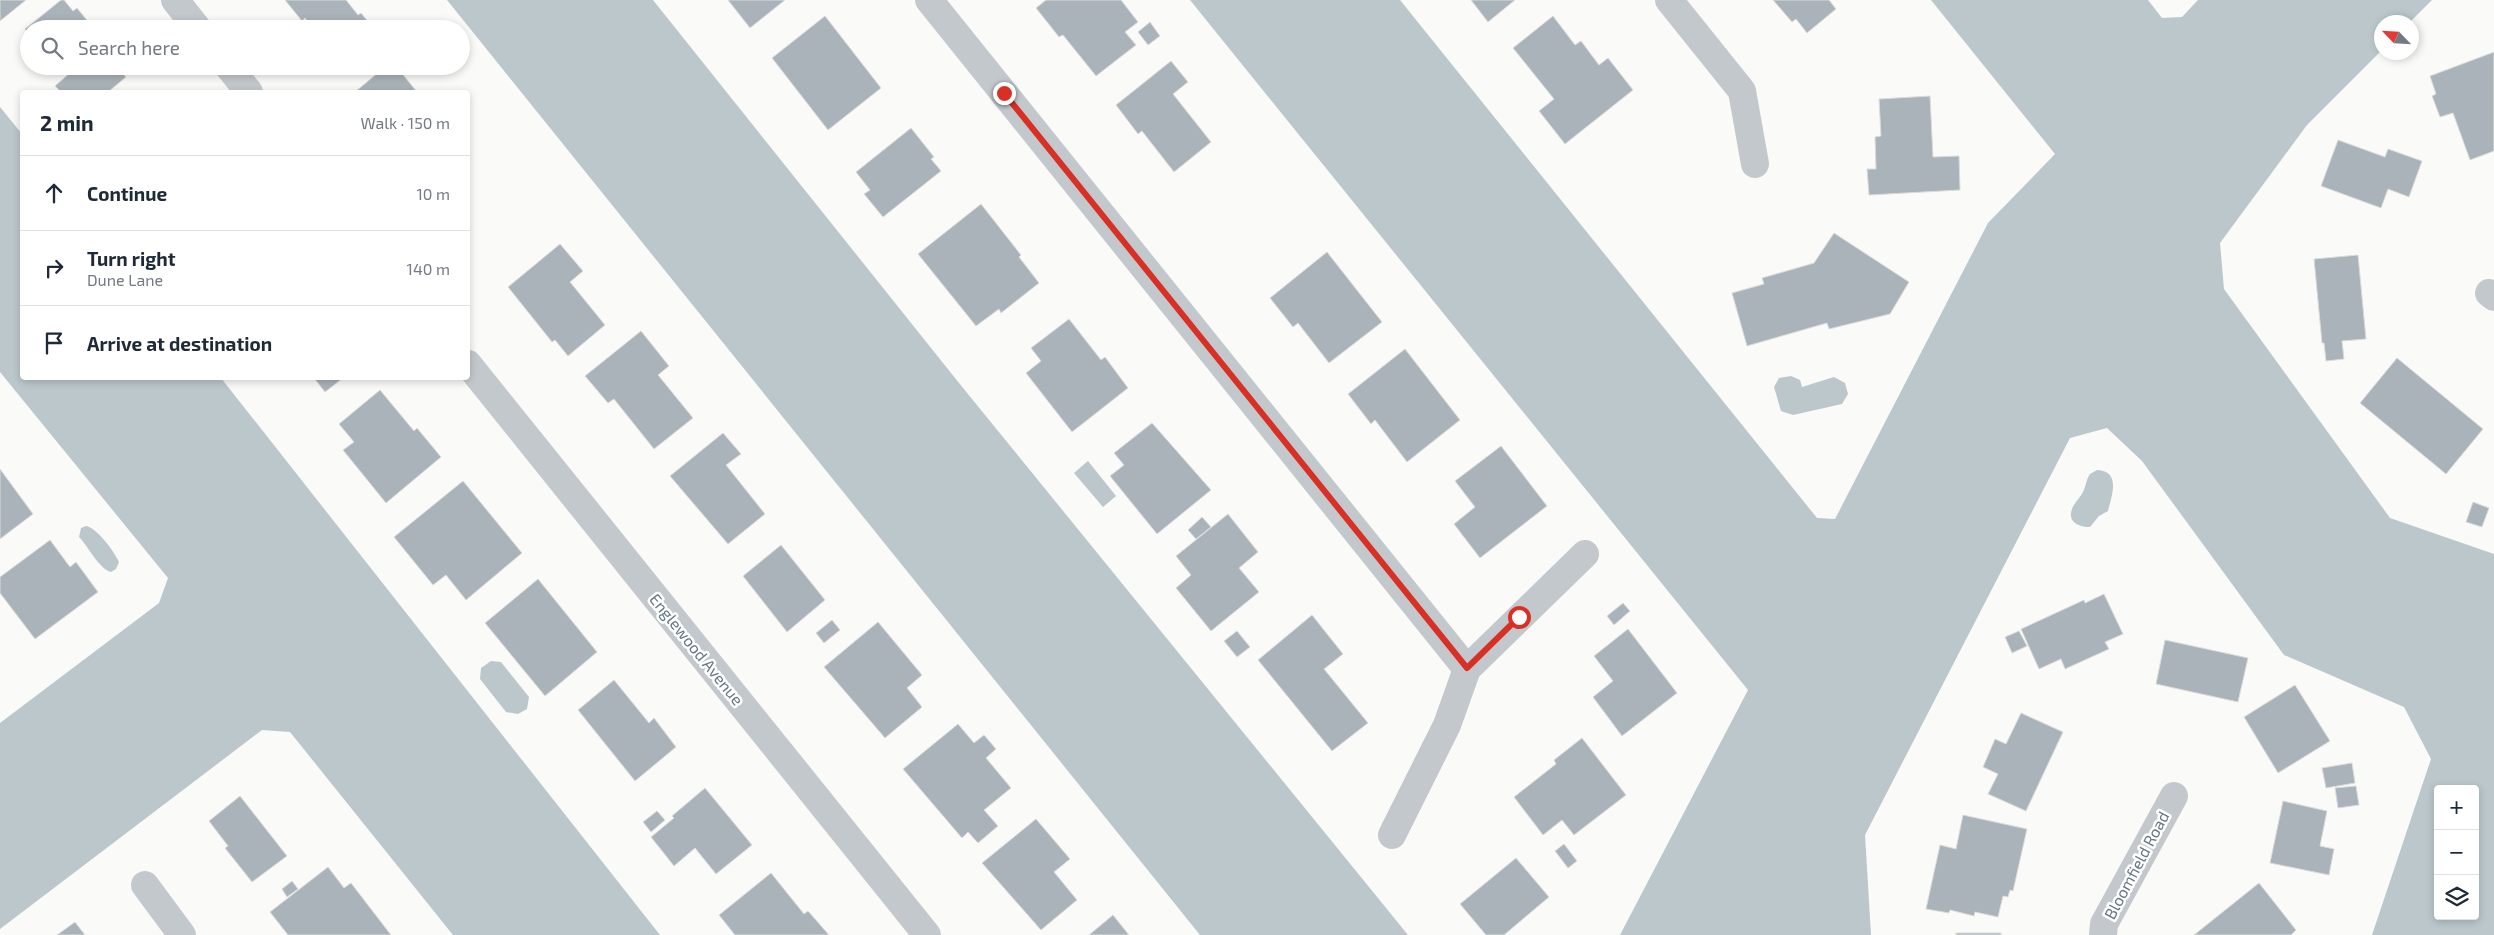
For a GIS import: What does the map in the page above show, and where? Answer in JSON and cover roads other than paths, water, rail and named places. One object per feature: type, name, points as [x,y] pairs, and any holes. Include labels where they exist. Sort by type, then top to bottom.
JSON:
[{"type":"street","points":[[175,0],[191,20]]},
{"type":"street","points":[[929,0],[1467,668]]},
{"type":"street","points":[[1669,0],[1742,90],[1755,164]]},
{"type":"street","points":[[235,75],[247,90]]},
{"type":"street","name":"Englewood Avenue","points":[[470,366],[927,935]]},
{"type":"street","points":[[1392,835],[1447,725],[1467,668],[1585,554]]},
{"type":"street","name":"Bloomfield Road","points":[[2103,935],[2104,924],[2174,796]]},
{"type":"street","points":[[145,885],[182,935]]}]
